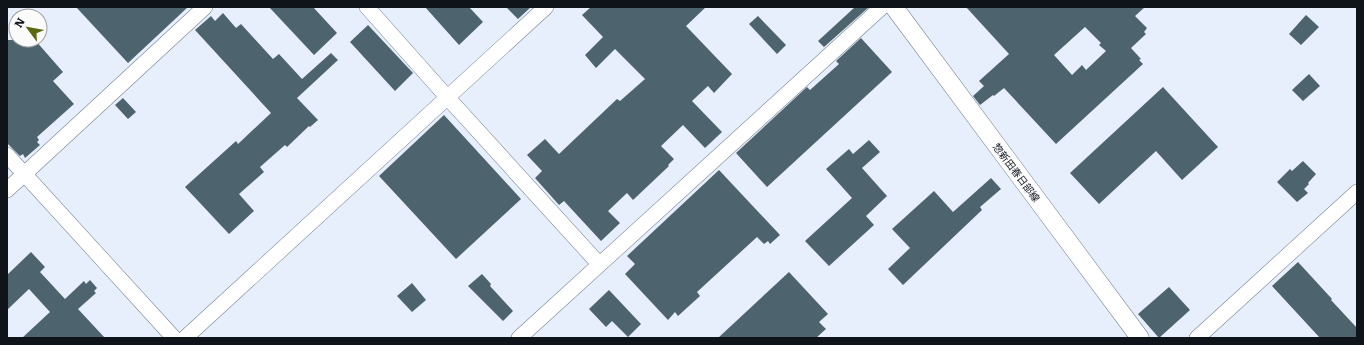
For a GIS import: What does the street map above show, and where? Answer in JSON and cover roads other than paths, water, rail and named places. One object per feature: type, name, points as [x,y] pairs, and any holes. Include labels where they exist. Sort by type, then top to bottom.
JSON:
[{"type":"main road","name":"惣新田春日部線","points":[[894,7],[1140,338]]},
{"type":"street","points":[[7,190],[205,7]]},
{"type":"street","points":[[367,7],[599,264]]},
{"type":"street","points":[[185,338],[546,7]]},
{"type":"street","points":[[523,337],[599,264],[882,7]]},
{"type":"street","points":[[7,155],[174,338]]},
{"type":"street","points":[[1197,338],[1357,192]]}]
